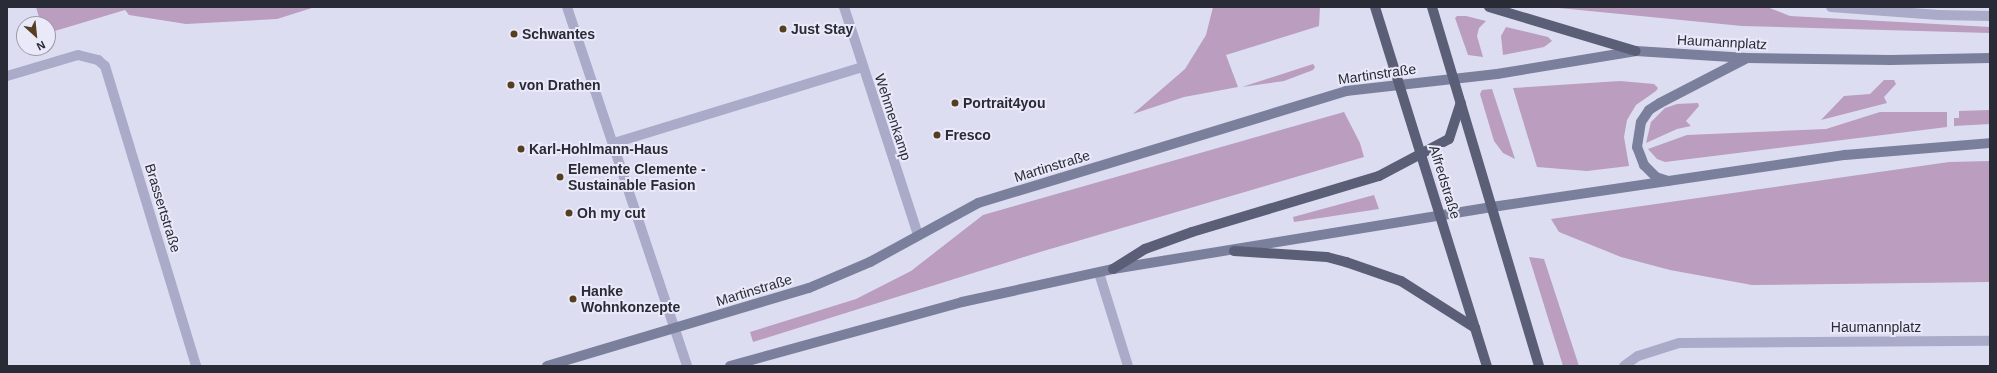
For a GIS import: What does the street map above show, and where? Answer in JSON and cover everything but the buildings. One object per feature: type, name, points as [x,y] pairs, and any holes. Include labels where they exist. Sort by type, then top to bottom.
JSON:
[{"type":"main road","name":"Alfredstraße","points":[[1375,7],[1487,366]]},
{"type":"main road","points":[[1432,7],[1539,366]]},
{"type":"main road","points":[[1489,7],[1636,51]]},
{"type":"main road","name":"Haumannplatz","points":[[1454,78],[1497,74],[1636,51],[1747,58],[1892,60],[1990,58]]},
{"type":"main road","points":[[1669,181],[1656,177],[1644,165],[1637,147],[1641,122],[1649,110],[1660,103],[1747,58]]},
{"type":"main road","name":"Martinstraße","points":[[547,366],[674,327],[758,305],[809,288],[870,262],[978,203],[1346,91],[1454,78]]},
{"type":"main road","points":[[1113,269],[1145,249],[1192,232],[1364,182],[1422,155],[1449,139],[1461,103]]},
{"type":"main road","points":[[730,366],[962,302],[1113,269],[1234,251],[1492,207],[1845,155],[1990,143]]},
{"type":"main road","points":[[1234,251],[1327,257],[1346,262],[1401,281],[1475,328]]},
{"type":"street","points":[[567,7],[614,143],[687,366]]},
{"type":"street","name":"Wehmenkamp","points":[[844,7],[862,67],[918,236]]},
{"type":"street","points":[[1831,7],[1939,15],[1990,16]]},
{"type":"street","name":"Brassertstraße","points":[[7,76],[78,55],[98,60],[105,66],[196,366]]},
{"type":"street","points":[[614,143],[862,67]]},
{"type":"street","points":[[1099,272],[1128,366]]},
{"type":"street","name":"Haumannplatz","points":[[1624,366],[1638,356],[1679,343],[1990,341]]},
{"type":"shaded area","points":[[36,7],[315,7],[277,19],[186,24],[129,15],[125,10],[56,31],[56,16],[39,16]]},
{"type":"shaded area","points":[[1213,7],[1320,7],[1319,26],[1226,55],[1238,87],[1184,97],[1133,114],[1185,69],[1206,35]]},
{"type":"shaded area","points":[[1549,7],[1767,7],[1790,16],[1990,27],[1990,33],[1742,26]]},
{"type":"shaded area","points":[[1457,16],[1466,16],[1486,21],[1479,28],[1477,36],[1483,57],[1468,55],[1455,18]]},
{"type":"shaded area","points":[[1506,27],[1548,37],[1552,41],[1544,47],[1503,55],[1501,36]]},
{"type":"shaded area","points":[[1313,64],[1315,67],[1313,70],[1284,81],[1242,87]]},
{"type":"shaded area","points":[[1884,80],[1894,80],[1896,84],[1884,97],[1887,103],[1821,120],[1844,96],[1870,94]]},
{"type":"shaded area","points":[[1620,81],[1654,84],[1658,88],[1636,105],[1627,120],[1624,137],[1629,166],[1587,171],[1537,167],[1513,88]]},
{"type":"shaded area","points":[[1492,89],[1515,159],[1503,153],[1494,141],[1480,94],[1482,90]]},
{"type":"shaded area","points":[[1698,103],[1699,106],[1686,121],[1691,126],[1677,129],[1646,143],[1651,122],[1665,108],[1677,104]]},
{"type":"shaded area","points":[[1990,110],[1990,124],[1954,126],[1954,118],[1959,118],[1959,111]]},
{"type":"shaded area","points":[[1344,112],[1360,143],[1364,157],[1040,252],[753,342],[750,332],[856,299],[911,271],[983,215]]},
{"type":"shaded area","points":[[1880,112],[1947,112],[1947,127],[1665,162],[1657,159],[1648,149],[1687,135],[1826,129]]},
{"type":"shaded area","points":[[1990,161],[1990,282],[1752,285],[1670,270],[1621,257],[1559,232],[1551,219],[1949,162]]},
{"type":"shaded area","points":[[1374,195],[1379,209],[1294,222],[1293,217]]},
{"type":"shaded area","points":[[1529,257],[1544,259],[1579,366],[1563,366]]},
{"type":"place","name":"Just Stay","points":[[783,29]]},
{"type":"place","name":"Schwantes","points":[[514,34]]},
{"type":"place","name":"von Drathen","points":[[511,85]]},
{"type":"place","name":"Portrait4you","points":[[955,103]]},
{"type":"place","name":"Fresco","points":[[937,135]]},
{"type":"place","name":"Karl-Hohlmann-Haus","points":[[521,149]]},
{"type":"place","name":"Elemente Clemente - Sustainable Fasion","points":[[560,177]]},
{"type":"place","name":"Oh my cut","points":[[569,213]]},
{"type":"place","name":"Hanke Wohnkonzepte","points":[[573,299]]}]
